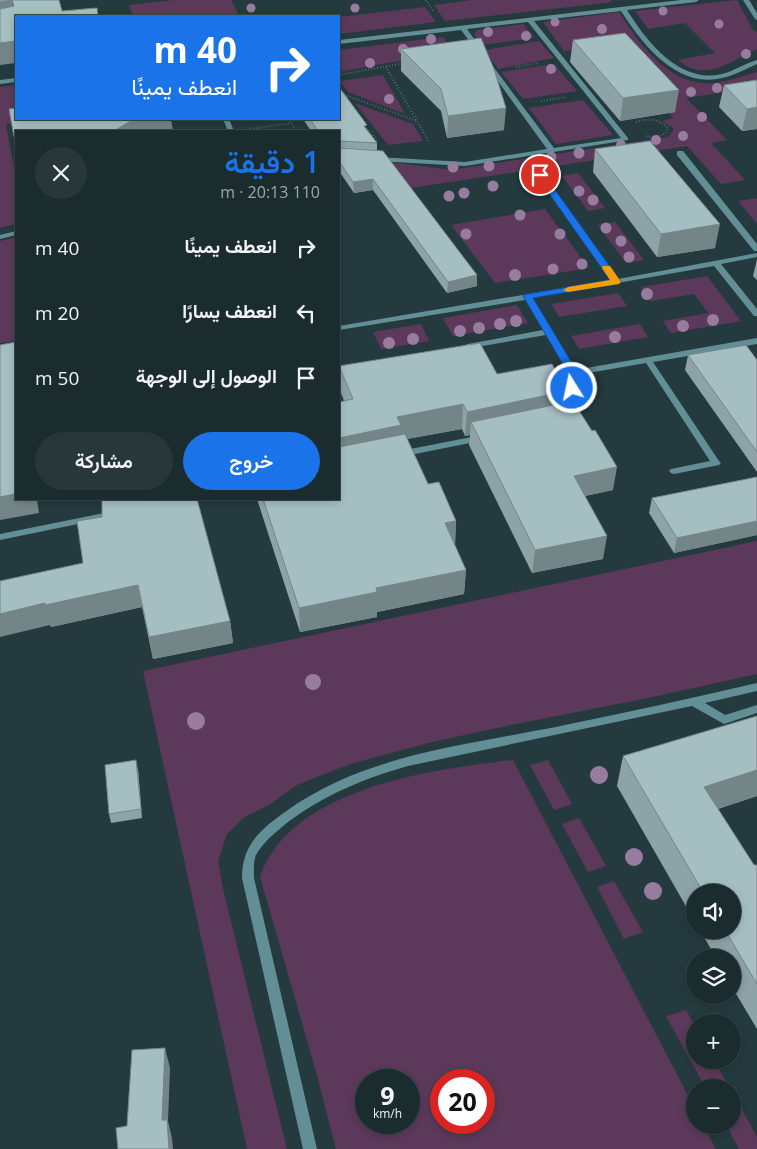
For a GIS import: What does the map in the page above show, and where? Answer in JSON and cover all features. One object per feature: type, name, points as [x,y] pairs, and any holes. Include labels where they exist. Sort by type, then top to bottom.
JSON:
[{"type":"lane","points":[[340,42],[696,0]]},
{"type":"lane","points":[[746,0],[757,18]]},
{"type":"lane","points":[[623,9],[633,26],[652,47],[676,68],[691,75],[711,78],[726,75],[757,62]]},
{"type":"lane","points":[[370,158],[465,164],[626,139],[530,20]]},
{"type":"lane","points":[[462,27],[552,151]]},
{"type":"lane","points":[[0,82],[15,80]]},
{"type":"lane","points":[[680,154],[757,249]]},
{"type":"lane","points":[[540,175],[616,282]]},
{"type":"lane","points":[[0,237],[15,233]]},
{"type":"lane","points":[[340,328],[616,282],[757,255]]},
{"type":"lane","points":[[716,263],[757,314]]},
{"type":"lane","points":[[527,296],[573,373],[570,419],[560,421]]},
{"type":"lane","points":[[463,348],[548,332]]},
{"type":"lane","points":[[573,373],[757,341]]},
{"type":"lane","points":[[648,360],[716,463],[674,471]]},
{"type":"lane","points":[[387,457],[493,435]]},
{"type":"lane","points":[[0,537],[121,512]]},
{"type":"lane","points":[[310,1149],[248,878],[250,856],[265,834],[293,810],[329,790],[373,772],[410,761],[694,702],[757,687]]},
{"type":"lane","points":[[694,702],[724,720],[757,709]]},
{"type":"path","points":[[494,71],[562,59]]},
{"type":"path","points":[[340,75],[404,63]]},
{"type":"path","points":[[386,67],[430,144],[421,145]]},
{"type":"path","points":[[340,93],[418,122]]},
{"type":"path","points":[[340,94],[344,100]]},
{"type":"path","points":[[518,104],[590,94]]},
{"type":"path","points":[[290,120],[295,130]]},
{"type":"path","points":[[632,126],[637,121],[652,120],[662,123],[668,128],[666,133],[657,137],[640,134]]},
{"type":"path","points":[[361,121],[378,142]]},
{"type":"path","points":[[238,130],[291,123]]},
{"type":"shaded area","points":[[174,0],[231,0],[238,15],[133,15],[129,5]]},
{"type":"shaded area","points":[[472,0],[610,0],[613,2],[445,21],[434,5]]},
{"type":"shaded area","points":[[737,0],[753,30],[757,32],[757,49],[718,68],[708,70],[688,67],[678,60],[715,53],[685,23],[648,29],[635,11]]},
{"type":"shaded area","points":[[425,7],[436,22],[340,34],[340,17]]},
{"type":"shaded area","points":[[619,12],[637,38],[658,62],[684,79],[699,83],[715,83],[757,72],[757,87],[686,98],[727,140],[711,143],[745,180],[721,184],[687,146],[404,189],[383,161],[451,170],[668,137],[673,128],[662,121],[673,118],[609,44],[564,51],[543,22]]},
{"type":"shaded area","points":[[523,24],[535,38],[482,45],[474,34],[477,30]]},
{"type":"shaded area","points":[[443,37],[453,51],[340,72],[340,50]]},
{"type":"shaded area","points":[[539,41],[554,58],[498,69],[485,50]]},
{"type":"shaded area","points":[[554,64],[577,91],[523,99],[501,72]]},
{"type":"shaded area","points":[[383,75],[405,114],[348,92],[340,81]]},
{"type":"shaded area","points":[[15,85],[15,120],[35,120],[6,124],[15,168],[15,224],[0,228],[0,87]]},
{"type":"shaded area","points":[[583,100],[613,135],[556,144],[529,108]]},
{"type":"shaded area","points":[[355,103],[413,124],[423,141],[388,145]]},
{"type":"shaded area","points":[[578,173],[605,208],[588,211],[562,176]]},
{"type":"shaded area","points":[[757,198],[757,224],[738,201]]},
{"type":"shaded area","points":[[545,209],[589,268],[495,283],[451,225]]},
{"type":"shaded area","points":[[615,222],[644,260],[626,263],[598,225]]},
{"type":"shaded area","points":[[15,237],[15,341],[0,343],[0,241]]},
{"type":"shaded area","points":[[707,276],[741,321],[671,333],[663,321],[708,313],[694,294],[651,301],[641,287]]},
{"type":"shaded area","points":[[618,293],[627,306],[559,317],[551,304]]},
{"type":"shaded area","points":[[517,305],[528,323],[453,336],[443,318]]},
{"type":"shaded area","points":[[421,324],[429,341],[381,349],[373,332]]},
{"type":"shaded area","points":[[640,324],[648,337],[579,349],[571,336]]},
{"type":"shaded area","points":[[757,541],[757,674],[432,742],[350,764],[297,785],[269,805],[243,818],[227,834],[218,861],[223,889],[287,1149],[247,1149],[143,671]]},
{"type":"shaded area","points":[[513,760],[686,1092],[686,1134],[708,1134],[716,1149],[336,1149],[315,1068],[260,877],[276,847],[301,822],[332,803],[368,788],[444,770]]},
{"type":"shaded area","points":[[548,760],[572,804],[554,810],[530,765]]},
{"type":"shaded area","points":[[579,818],[606,866],[588,872],[562,824]]},
{"type":"shaded area","points":[[614,881],[643,932],[624,939],[597,887]]},
{"type":"shaded area","points":[[686,1010],[688,1014],[686,1014],[686,1052],[666,1016]]},
{"type":"shaded area","points":[[695,1069],[719,1069],[725,1079],[701,1079]]},
{"type":"shaded area","points":[[741,1108],[757,1137],[757,1149],[739,1149],[731,1134],[741,1134]]},
{"type":"building","points":[[12,0],[59,0],[62,11],[97,8],[98,15],[15,15],[15,41],[0,43],[0,9],[14,6]]},
{"type":"building","points":[[625,33],[679,90],[623,98],[573,40]]},
{"type":"building","points":[[481,38],[494,69],[506,108],[448,116],[441,89],[401,49]]},
{"type":"building","points":[[757,80],[757,107],[747,109],[724,85]]},
{"type":"building","points":[[340,88],[367,125],[364,126],[377,143],[340,141],[340,130],[317,130],[311,120],[340,120]]},
{"type":"building","points":[[15,108],[15,120],[145,120],[129,122],[116,130],[15,130],[14,137],[9,109]]},
{"type":"building","points":[[650,141],[720,224],[661,234],[595,149]]},
{"type":"building","points":[[340,148],[383,151],[477,275],[448,282],[373,179],[353,182],[340,162]]},
{"type":"building","points":[[15,342],[15,494],[0,497],[0,345]]},
{"type":"building","points":[[480,343],[497,374],[552,364],[567,391],[467,412],[463,404],[397,417],[401,425],[340,438],[340,402],[353,399],[340,366]]},
{"type":"building","points":[[746,345],[757,360],[757,452],[688,355]]},
{"type":"building","points":[[573,401],[592,431],[595,430],[617,467],[574,476],[607,536],[535,550],[471,422]]},
{"type":"building","points":[[405,434],[428,484],[439,482],[456,521],[445,523],[466,570],[376,588],[377,592],[299,608],[263,500],[340,500],[340,447]]},
{"type":"building","points":[[757,477],[757,521],[677,538],[652,498]]},
{"type":"building","points":[[102,500],[197,500],[230,621],[149,637],[138,585],[45,605],[45,603],[0,614],[0,581],[83,563],[77,521],[102,517]]},
{"type":"building","points":[[757,716],[757,770],[704,787],[754,865],[757,865],[757,984],[741,957],[741,949],[736,949],[730,939],[741,939],[741,884],[698,884],[623,756]]},
{"type":"building","points":[[136,760],[141,809],[109,814],[105,765]]},
{"type":"building","points":[[165,1048],[162,1120],[167,1120],[169,1149],[118,1149],[116,1128],[127,1126],[132,1050]]},
{"type":"slow traffic","points":[[568,290],[616,282],[607,268]]},
{"type":"route","points":[[540,175],[616,282],[527,296],[573,373],[572,388]]}]
